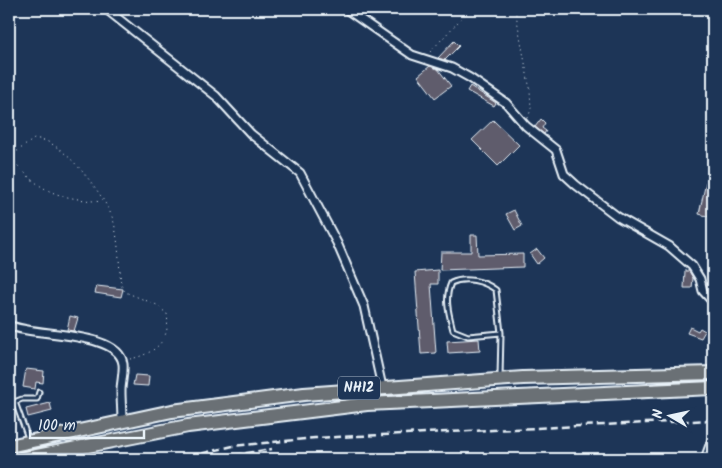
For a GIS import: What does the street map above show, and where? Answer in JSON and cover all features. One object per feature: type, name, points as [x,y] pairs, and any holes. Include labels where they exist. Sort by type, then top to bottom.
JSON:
[{"type":"highway","name":"NH12","points":[[9,446],[212,405],[382,387],[500,380],[713,373]]},
{"type":"highway","name":"NH12","points":[[22,459],[188,426],[341,407],[462,398],[713,388]]},
{"type":"street","points":[[106,9],[216,96],[251,134],[300,173],[337,243],[364,306],[382,387]]},
{"type":"street","points":[[346,9],[405,51],[470,78],[506,103],[526,126],[556,150],[564,174],[576,186],[618,217],[669,246],[692,266],[700,278],[703,291],[713,302]]},
{"type":"street","points":[[9,325],[77,337],[107,345],[118,354],[123,364],[121,390],[122,422]]},
{"type":"street","points":[[705,459],[712,446],[713,437]]},
{"type":"lane","points":[[500,380],[501,333],[496,290],[477,280],[462,280],[451,283],[448,291],[448,312],[453,330],[468,336],[501,333]]},
{"type":"lane","points":[[9,404],[37,399],[39,392]]},
{"type":"lane","points":[[14,402],[29,441]]},
{"type":"path","points":[[424,58],[470,9]]},
{"type":"path","points":[[515,9],[530,90],[531,109],[526,126]]},
{"type":"path","points":[[104,202],[79,201],[44,190],[27,176],[10,157],[34,139],[45,140],[72,160],[104,202],[114,222],[121,285],[125,292],[162,307],[167,314],[168,323],[164,336],[152,353],[123,364]]},
{"type":"building","points":[[454,41],[459,46],[445,60],[438,58]]},
{"type":"building","points":[[430,66],[438,69],[451,86],[435,98],[418,76]]},
{"type":"building","points":[[470,86],[496,103],[494,106],[467,91]]},
{"type":"building","points":[[541,119],[545,123],[542,128],[546,131],[544,134],[535,127]]},
{"type":"building","points":[[493,120],[519,145],[498,166],[472,140]]},
{"type":"building","points":[[706,182],[713,184],[711,217],[699,214]]},
{"type":"building","points":[[514,210],[522,226],[515,230],[506,214]]},
{"type":"building","points":[[471,235],[477,235],[478,255],[523,254],[523,267],[440,270],[441,252],[471,252]]},
{"type":"building","points":[[537,249],[544,258],[537,264],[530,254]]},
{"type":"building","points":[[438,270],[438,284],[431,284],[436,353],[421,354],[415,272]]},
{"type":"building","points":[[685,271],[689,271],[693,278],[692,288],[684,288]]},
{"type":"building","points":[[97,286],[123,289],[121,297],[95,293]]},
{"type":"building","points":[[70,316],[78,318],[74,331],[67,330]]},
{"type":"building","points":[[690,327],[698,331],[700,328],[705,331],[701,338],[687,333]]},
{"type":"building","points":[[479,339],[480,351],[448,353],[447,341]]},
{"type":"building","points":[[26,369],[44,371],[43,383],[36,382],[35,389],[23,387]]},
{"type":"building","points":[[135,375],[149,376],[148,386],[133,385]]},
{"type":"building","points":[[50,403],[52,411],[28,417],[26,409]]},
{"type":"railway","points":[[179,459],[233,446],[315,438],[713,420]]},
{"type":"railway","points":[[210,459],[272,449]]}]
